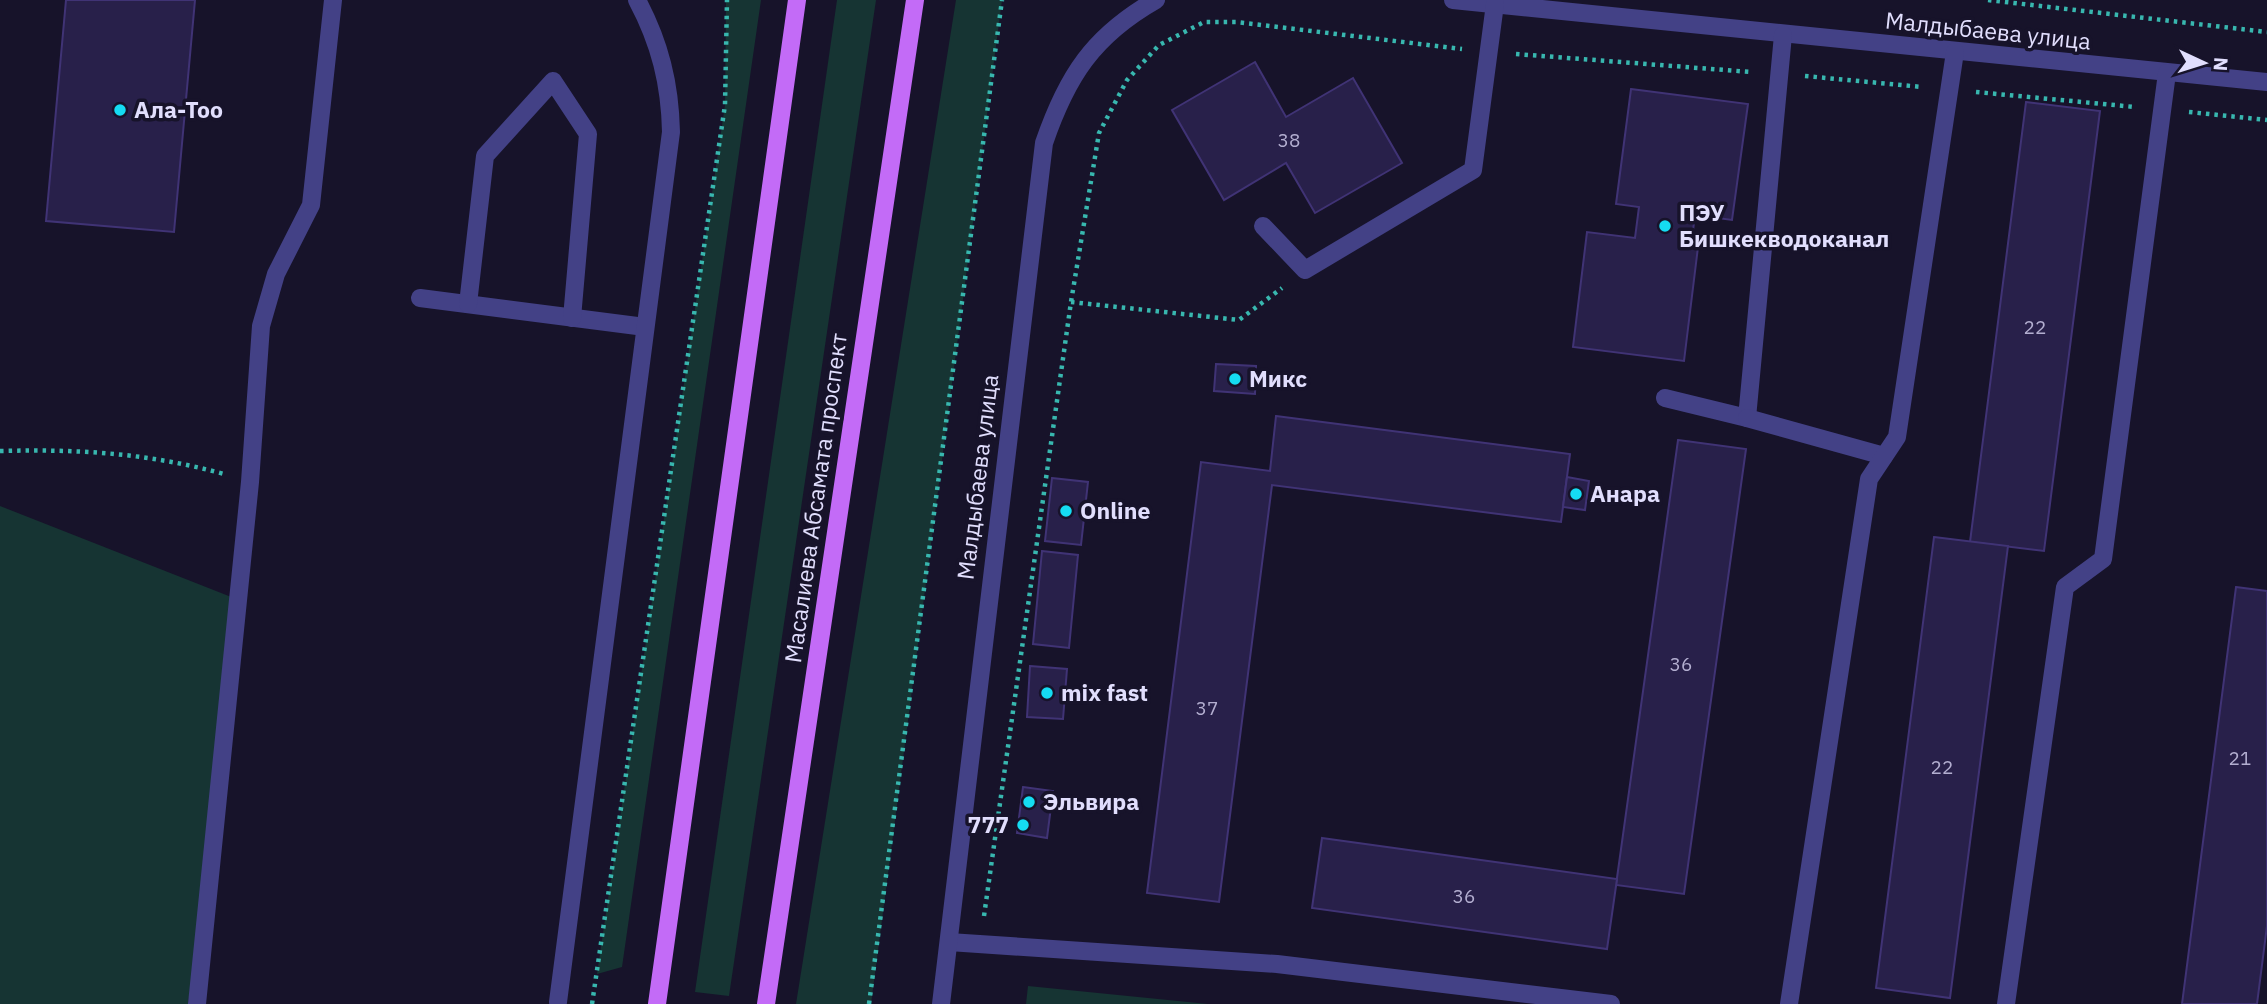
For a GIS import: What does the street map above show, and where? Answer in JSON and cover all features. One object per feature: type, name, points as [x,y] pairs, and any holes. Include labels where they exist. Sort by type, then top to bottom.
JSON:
[{"type":"main road","points":[[657,1004],[797,0]]},
{"type":"main road","name":"Масалиева Абсамата проспект","points":[[766,1004],[915,0]]},
{"type":"street","points":[[197,1004],[250,482],[261,326],[276,274],[312,205],[332,0]]},
{"type":"street","points":[[561,1003],[671,132],[670,97],[656,39],[637,0]]},
{"type":"street","name":"Малдыбаева улица","points":[[941,1004],[1036,187],[1044,143],[1062,96],[1082,62],[1125,18],[1156,0]]},
{"type":"street","name":"Малдыбаева улица","points":[[1453,0],[2267,82]]},
{"type":"street","points":[[1263,226],[1305,270],[1473,170],[1494,4]]},
{"type":"street","points":[[1748,418],[1783,35]]},
{"type":"street","points":[[1789,1004],[1869,480],[1897,437],[1955,52]]},
{"type":"street","points":[[2007,1004],[2065,587],[2103,559],[2167,73]]},
{"type":"street","points":[[468,304],[485,156],[553,81],[588,134],[572,318]]},
{"type":"street","points":[[419,298],[645,327]]},
{"type":"street","points":[[1665,398],[1884,456]]},
{"type":"street","points":[[949,942],[1277,964],[1524,999],[1611,1004]]},
{"type":"path","points":[[593,1004],[725,105],[727,0]]},
{"type":"path","points":[[869,1004],[1002,0]]},
{"type":"path","points":[[1988,0],[2267,32]]},
{"type":"path","points":[[980,946],[1071,302],[1099,133],[1127,80],[1159,45],[1204,22],[1236,22],[1489,52],[1779,74],[2267,120]]},
{"type":"path","points":[[1071,302],[1239,320],[1305,270]]},
{"type":"path","points":[[0,451],[107,452],[170,459],[250,482]]},
{"type":"green space","points":[[726,0],[761,0],[622,967],[597,974],[725,105]]},
{"type":"green space","points":[[837,0],[876,0],[729,996],[695,992]]},
{"type":"green space","points":[[956,0],[1002,0],[871,1004],[796,1004]]},
{"type":"green space","points":[[0,506],[244,602],[188,1004],[0,1004]]},
{"type":"green space","points":[[1028,986],[1208,1004],[1026,1004]]},
{"type":"building","name":"Ала-Тоо","points":[[66,0],[195,0],[174,232],[46,221]]},
{"type":"building","points":[[1255,62],[1286,117],[1353,78],[1402,163],[1315,213],[1286,163],[1224,200],[1172,110]]},
{"type":"building","name":"ПЭУ Бишкекводоканал","points":[[1631,89],[1748,104],[1732,220],[1695,215],[1691,246],[1698,247],[1684,361],[1573,347],[1587,232],[1635,238],[1639,207],[1616,204]]},
{"type":"building","points":[[2026,102],[2100,111],[2044,551],[1970,542]]},
{"type":"building","name":"Микс","points":[[1216,364],[1256,366],[1255,394],[1214,391]]},
{"type":"building","points":[[1276,416],[1570,454],[1561,522],[1272,485],[1219,902],[1147,893],[1201,462],[1270,471]]},
{"type":"building","points":[[1678,440],[1746,449],[1684,894],[1616,885]]},
{"type":"building","name":"Анара","points":[[1567,477],[1589,481],[1585,510],[1563,507]]},
{"type":"building","name":"Online","points":[[1052,478],[1088,482],[1081,545],[1045,541]]},
{"type":"building","points":[[1934,537],[2008,546],[1950,998],[1876,988]]},
{"type":"building","points":[[1042,551],[1078,555],[1069,648],[1033,644]]},
{"type":"building","points":[[2236,587],[2267,591],[2267,926],[2257,1004],[2182,1004]]},
{"type":"building","name":"mix fast","points":[[1030,666],[1067,669],[1063,719],[1027,717]]},
{"type":"building","points":[[1023,787],[1053,791],[1047,838],[1017,833]]},
{"type":"building","points":[[1322,838],[1617,879],[1607,949],[1312,908]]},
{"type":"place","name":"Ала-Тоо","points":[[120,110]]},
{"type":"place","name":"ПЭУ Бишкекводоканал","points":[[1665,226]]},
{"type":"place","name":"Микс","points":[[1235,379]]},
{"type":"place","name":"Анара","points":[[1576,494]]},
{"type":"place","name":"Online","points":[[1066,511]]},
{"type":"place","name":"mix fast","points":[[1047,693]]},
{"type":"place","name":"Эльвира","points":[[1029,802]]},
{"type":"place","name":"777","points":[[1023,825]]}]
